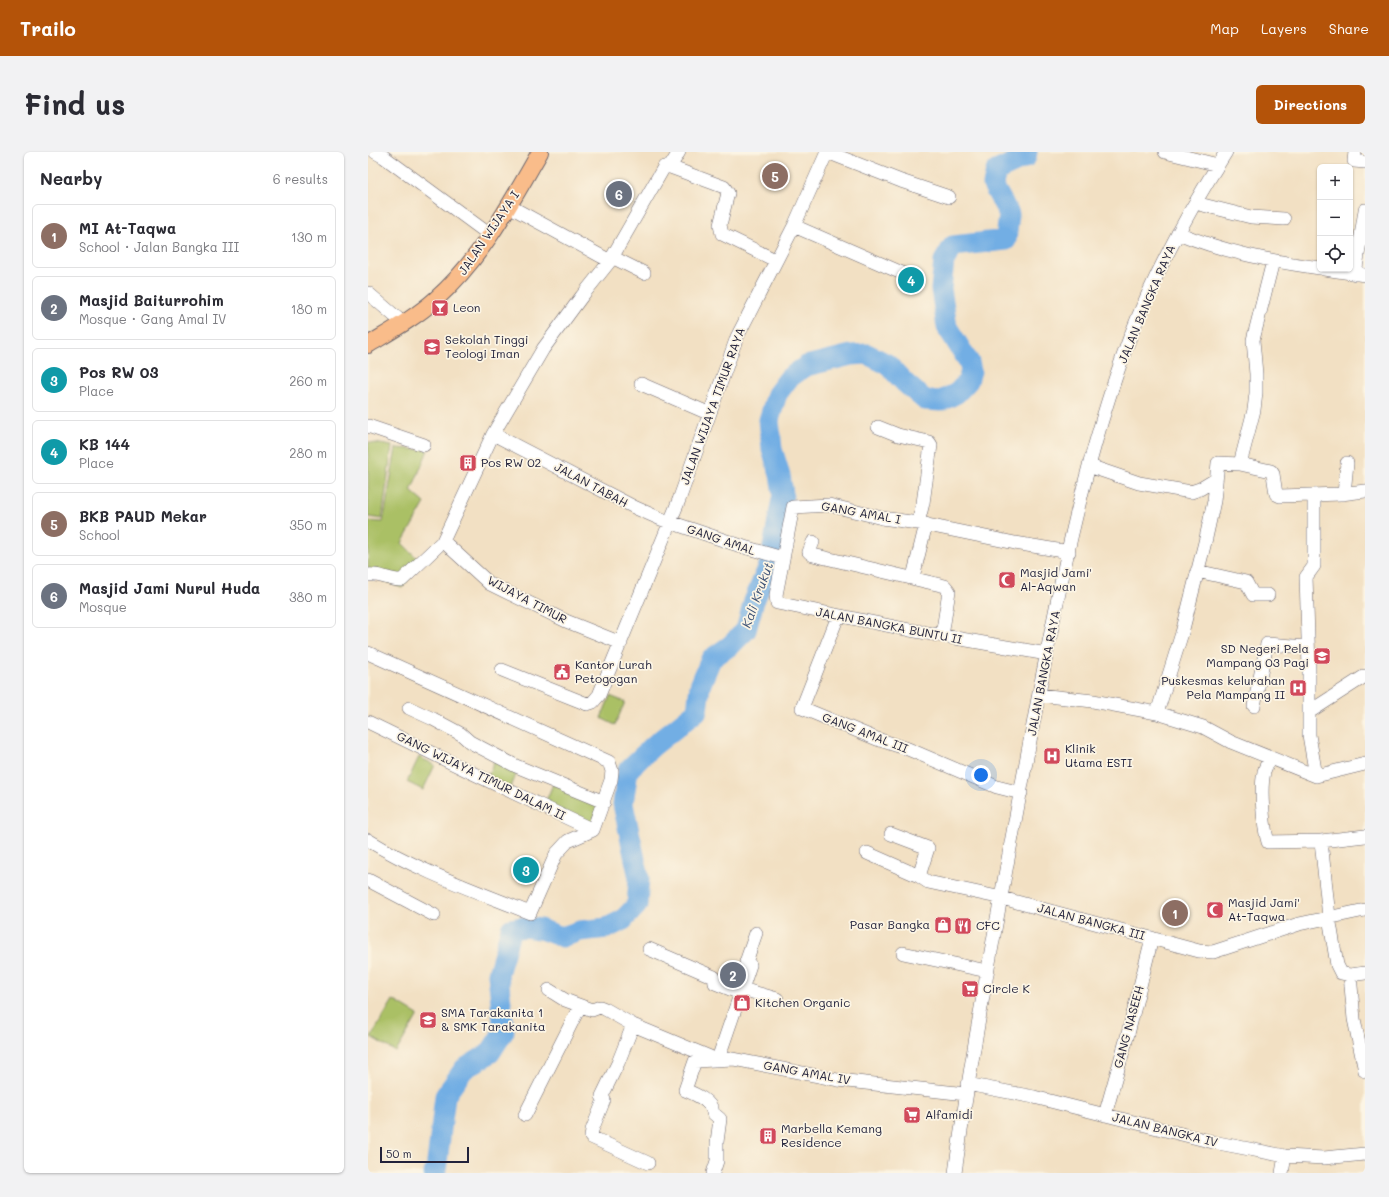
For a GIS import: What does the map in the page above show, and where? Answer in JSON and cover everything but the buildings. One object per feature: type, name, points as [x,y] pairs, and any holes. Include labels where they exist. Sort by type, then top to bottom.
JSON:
[{"type":"main road","name":"JALAN WIJAYA I","points":[[368,345],[429,305],[456,281],[490,235],[509,206],[540,152]]},
{"type":"street","points":[[670,167],[679,152]]},
{"type":"street","points":[[827,152],[901,181],[949,197]]},
{"type":"street","name":"JALAN WIJAYA TIMUR RAYA","points":[[502,670],[559,693],[591,703],[599,695],[679,500],[708,413],[737,337],[775,260],[794,226],[827,152]]},
{"type":"street","points":[[1165,152],[1218,164]]},
{"type":"street","name":"JALAN BANGKA RAYA","points":[[955,1173],[967,1089],[987,971],[1002,898],[1039,695],[1089,466],[1114,382],[1131,334],[1178,233],[1226,152]]},
{"type":"street","points":[[1356,152],[1354,161],[1365,162]]},
{"type":"street","points":[[382,154],[490,235]]},
{"type":"street","points":[[368,575],[402,580],[406,578],[443,541],[493,434],[543,349],[611,259],[664,167],[670,167],[724,187],[728,193],[721,219],[720,229],[722,234],[775,260]]},
{"type":"street","points":[[1195,203],[1252,217],[1284,219]]},
{"type":"street","points":[[509,206],[611,259],[644,273]]},
{"type":"street","points":[[1346,272],[1360,274],[1365,210]]},
{"type":"street","points":[[794,226],[902,273]]},
{"type":"street","points":[[1178,233],[1208,246],[1273,261],[1317,268]]},
{"type":"street","points":[[1240,464],[1255,399],[1256,374],[1253,340],[1273,261]]},
{"type":"street","points":[[368,293],[403,323]]},
{"type":"street","points":[[641,384],[708,413]]},
{"type":"street","points":[[368,426],[424,445]]},
{"type":"street","name":"GANG AMAL I","points":[[878,427],[898,435],[929,442],[931,445],[923,503],[922,524]]},
{"type":"street","name":"JALAN TABAH","points":[[493,434],[616,500],[669,522]]},
{"type":"street","points":[[1157,713],[1182,634],[1214,501],[1215,480],[1218,463],[1240,464],[1271,471],[1273,474],[1276,494],[1280,496],[1365,492]]},
{"type":"street","points":[[1344,494],[1347,463]]},
{"type":"street","points":[[1089,466],[1139,483],[1191,492],[1200,489],[1215,480]]},
{"type":"street","points":[[1314,495],[1314,566],[1306,576],[1307,647],[1310,667],[1310,735],[1316,776]]},
{"type":"street","name":"GANG AMAL I","points":[[773,556],[793,507],[829,505],[882,518],[922,524],[1015,543],[1069,552]]},
{"type":"street","name":"GANG AMAL","points":[[669,522],[773,556]]},
{"type":"street","points":[[913,578],[922,524]]},
{"type":"street","name":"WIJAYA TIMUR","points":[[443,541],[490,584],[566,621],[621,642]]},
{"type":"street","points":[[813,542],[810,552],[813,555],[913,578],[948,588],[942,636]]},
{"type":"street","name":"JALAN BANGKA BUNTU II","points":[[773,556],[777,603],[942,636],[1047,654]]},
{"type":"street","points":[[1197,571],[1246,582],[1253,595],[1268,595]]},
{"type":"street","name":"GANG AMAL III","points":[[838,616],[802,708],[877,740],[908,749],[997,787],[1021,794]]},
{"type":"street","points":[[1254,706],[1267,644],[1307,647]]},
{"type":"street","points":[[368,653],[609,762],[612,772],[604,802],[593,830],[568,841],[556,854],[530,913],[443,878],[383,849],[368,840]]},
{"type":"street","points":[[1309,712],[1365,676]]},
{"type":"street","points":[[1039,695],[1093,701],[1157,713],[1203,727],[1231,742],[1316,776],[1365,764]]},
{"type":"street","points":[[409,708],[461,734],[470,742],[516,766],[604,802]]},
{"type":"street","name":"GANG WIJAYA TIMUR DALAM II","points":[[368,722],[494,784],[593,830]]},
{"type":"street","points":[[1270,758],[1264,772],[1263,785],[1265,834],[1268,842],[1321,841],[1365,836]]},
{"type":"street","points":[[891,834],[928,848],[919,876]]},
{"type":"street","points":[[1321,841],[1329,917],[1337,965],[1342,973],[1350,975],[1365,973]]},
{"type":"street","name":"JALAN BANGKA III","points":[[867,853],[919,876],[928,882],[1002,898],[1199,951],[1213,952],[1299,924],[1365,910]]},
{"type":"street","points":[[368,880],[434,915]]},
{"type":"street","points":[[718,1059],[750,964],[746,962],[756,933]]},
{"type":"street","name":"GANG NASEEH","points":[[1106,1115],[1152,938]]},
{"type":"street","points":[[649,949],[714,977],[715,983],[741,991],[777,999]]},
{"type":"street","points":[[903,953],[987,971]]},
{"type":"street","points":[[1350,975],[1354,1019],[1365,1071]]},
{"type":"street","points":[[549,990],[565,1000],[592,1010],[600,1007],[633,1025],[692,1051],[718,1059]]},
{"type":"street","points":[[525,1115],[580,1006]]},
{"type":"street","points":[[633,1025],[618,1063],[602,1096],[604,1100],[592,1130],[591,1137],[648,1163]]},
{"type":"street","points":[[713,1173],[717,1161],[717,1142],[720,1119],[713,1113],[713,1107],[694,1093],[685,1090],[695,1060],[718,1059]]},
{"type":"street","name":"GANG AMAL IV","points":[[718,1059],[733,1059],[838,1080],[967,1089]]},
{"type":"street","name":"JALAN BANGKA IV","points":[[967,1089],[1034,1097],[1213,1142],[1285,1156],[1324,1158],[1365,1154]]},
{"type":"street","points":[[1282,1173],[1285,1156]]},
{"type":"green space","points":[[368,442],[392,446],[382,519],[368,517]]},
{"type":"green space","points":[[396,448],[428,450],[411,491],[425,503],[402,543],[421,562],[402,588],[368,574],[368,521],[383,522]]},
{"type":"green space","points":[[610,696],[625,702],[615,725],[601,718]]},
{"type":"green space","points":[[419,757],[435,765],[423,790],[407,782]]},
{"type":"green space","points":[[495,760],[518,770],[511,787],[487,777]]},
{"type":"green space","points":[[553,784],[600,803],[591,825],[544,806]]},
{"type":"green space","points":[[393,1000],[418,1015],[396,1052],[371,1037]]},
{"type":"waterway","name":"Kali Krukut","points":[[434,1173],[436,1171],[445,1096],[464,1069],[490,1053],[504,1031],[498,974],[511,929],[524,927],[540,929],[562,937],[580,931],[607,928],[623,920],[637,905],[639,878],[623,804],[628,770],[653,746],[697,711],[700,686],[711,659],[731,645],[746,630],[754,601],[770,563],[783,494],[780,475],[772,449],[769,420],[777,394],[789,378],[806,366],[851,355],[867,354],[887,364],[905,383],[925,400],[941,401],[957,393],[968,381],[971,371],[969,362],[947,327],[941,289],[944,261],[953,246],[1006,240],[1009,214],[993,185],[996,171],[1026,157],[1027,152]]},
{"type":"place","name":"BKB PAUD Mekar","points":[[775,176]]},
{"type":"place","name":"Masjid Jami Nurul Huda","points":[[619,194]]},
{"type":"place","name":"KB 144","points":[[911,280]]},
{"type":"place","name":"Leon","points":[[440,308]]},
{"type":"place","name":"Sekolah Tinggi Teologi Iman","points":[[432,347]]},
{"type":"place","name":"Pos RW 02","points":[[468,463]]},
{"type":"place","name":"Masjid Jami' Al-Aqwan","points":[[1007,580]]},
{"type":"place","name":"SD Negeri Pela Mampang 03 Pagi","points":[[1322,656]]},
{"type":"place","name":"Kantor Lurah Petogogan","points":[[562,672]]},
{"type":"place","name":"Puskesmas kelurahan Pela Mampang II","points":[[1298,688]]},
{"type":"place","name":"Klinik Utama ESTI","points":[[1052,756]]},
{"type":"place","name":"Pos RW 03","points":[[526,870]]},
{"type":"place","name":"Masjid Jami' At-Taqwa","points":[[1215,910]]},
{"type":"place","name":"MI At-Taqwa","points":[[1175,913]]},
{"type":"place","name":"Pasar Bangka","points":[[943,925]]},
{"type":"place","name":"CFC","points":[[963,926]]},
{"type":"place","name":"Masjid Baiturrohim","points":[[733,975]]},
{"type":"place","name":"Circle K","points":[[970,989]]},
{"type":"place","name":"Kitchen Organic","points":[[742,1003]]},
{"type":"place","name":"SMA Tarakanita 1 & SMK Tarakanita","points":[[428,1020]]},
{"type":"place","name":"Alfamidi","points":[[912,1115]]},
{"type":"place","name":"Marbella Kemang Residence","points":[[768,1136]]}]
